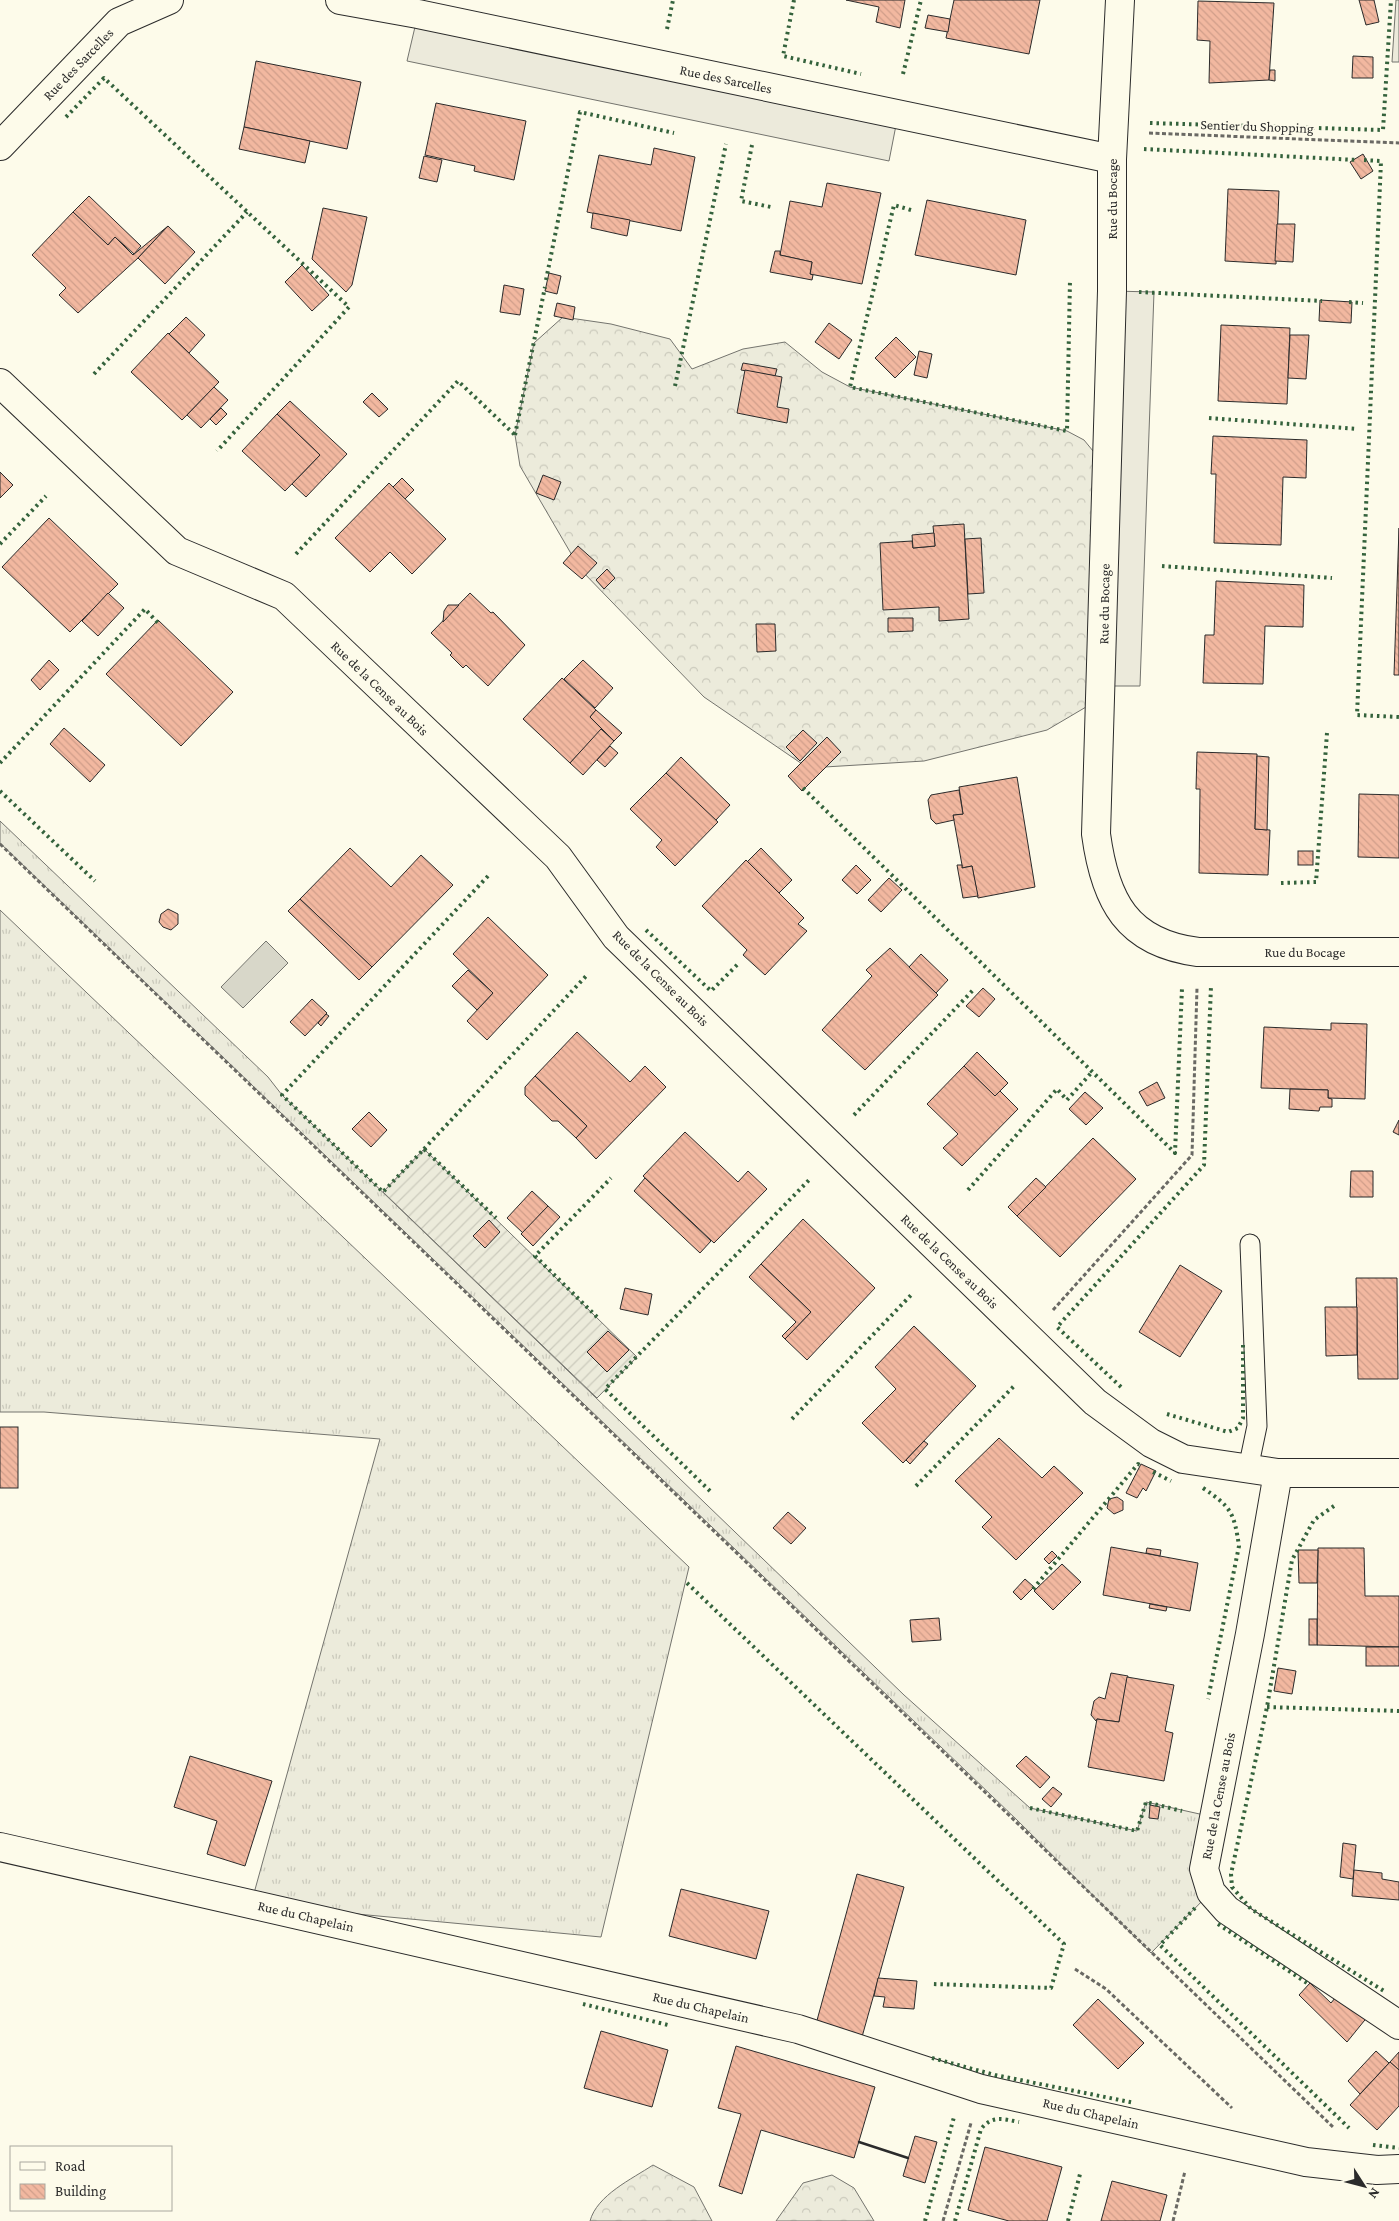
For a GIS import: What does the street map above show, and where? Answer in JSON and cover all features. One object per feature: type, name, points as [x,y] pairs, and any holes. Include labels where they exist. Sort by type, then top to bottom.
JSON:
[{"type":"street","name":"Rue des Sarcelles","points":[[0,146],[119,22],[168,0]]},
{"type":"street","name":"Rue des Sarcelles","points":[[340,0],[418,14],[1112,159]]},
{"type":"street","name":"Rue du Bocage","points":[[1120,0],[1112,159],[1112,291],[1096,834],[1100,864],[1111,897],[1128,920],[1150,938],[1176,949],[1198,952],[1399,952]]},
{"type":"street","name":"Rue de la Cense au Bois","points":[[0,383],[178,551],[284,596],[558,857],[616,937],[1095,1402],[1151,1443],[1183,1459],[1278,1473],[1399,1473]]},
{"type":"street","name":"Rue de la Cense au Bois","points":[[1278,1473],[1250,1634],[1204,1869],[1211,1892],[1227,1910],[1399,2025]]},
{"type":"street","name":"Rue du Chapelain","points":[[0,1847],[798,2029],[981,2089],[1306,2162],[1388,2169]]},
{"type":"lane","points":[[1248,1469],[1257,1426],[1250,1244]]},
{"type":"path","name":"Sentier du Shopping","points":[[1114,132],[1399,143]]},
{"type":"path","points":[[0,844],[1388,2169]]},
{"type":"path","points":[[1028,1338],[1192,1155],[1198,952]]},
{"type":"path","points":[[1075,1969],[1106,1989],[1233,2109]]},
{"type":"path","points":[[943,2221],[981,2089]]},
{"type":"path","points":[[1173,2221],[1194,2136]]},
{"type":"green space","points":[[563,317],[611,324],[670,339],[692,369],[743,349],[785,342],[822,372],[850,387],[1067,431],[1084,440],[1107,468],[1086,707],[1047,730],[924,761],[808,768],[704,697],[580,569],[520,466],[515,435],[534,343]]},
{"type":"green space","points":[[0,821],[268,1077],[282,1095],[904,1695],[1030,1808],[1137,1831],[1146,1802],[1213,1817],[1211,1892],[1151,1953],[1017,1820],[0,843]]},
{"type":"green space","points":[[0,910],[689,1567],[601,1937],[251,1904],[380,1439],[44,1412],[0,1412]]},
{"type":"green space","points":[[424,1149],[637,1357],[597,1398],[383,1192]]},
{"type":"green space","points":[[653,2165],[694,2187],[712,2221],[590,2221],[600,2203],[616,2188]]},
{"type":"green space","points":[[832,2175],[854,2188],[874,2221],[776,2221],[803,2183]]},
{"type":"shaded area","points":[[1396,0],[1399,0],[1399,62],[1392,62]]},
{"type":"shaded area","points":[[418,14],[898,115],[889,161],[407,61]]},
{"type":"shaded area","points":[[1112,291],[1154,292],[1140,686],[1101,686]]},
{"type":"shaded area","points":[[266,941],[288,963],[243,1008],[221,987]]},
{"type":"building","points":[[846,0],[905,0],[900,28],[876,22],[879,7]]},
{"type":"building","points":[[954,0],[1040,0],[1029,54],[946,38]]},
{"type":"building","points":[[1359,0],[1374,0],[1379,22],[1366,25]]},
{"type":"building","points":[[1198,1],[1274,3],[1269,80],[1209,83],[1210,41],[1197,40]]},
{"type":"building","points":[[928,15],[950,19],[948,32],[925,28]]},
{"type":"building","points":[[1353,56],[1373,57],[1373,78],[1352,78]]},
{"type":"building","points":[[256,61],[361,82],[347,149],[244,127]]},
{"type":"building","points":[[1270,70],[1275,70],[1275,81],[1269,80]]},
{"type":"building","points":[[436,103],[526,121],[514,180],[474,171],[475,166],[425,155]]},
{"type":"building","points":[[244,127],[310,141],[305,163],[239,149]]},
{"type":"building","points":[[654,148],[695,157],[681,231],[587,212],[599,155],[651,165]]},
{"type":"building","points":[[1363,154],[1373,171],[1361,179],[1350,162]]},
{"type":"building","points":[[424,156],[442,160],[437,182],[419,178]]},
{"type":"building","points":[[827,183],[881,193],[862,284],[810,274],[812,262],[780,255],[790,201],[822,207]]},
{"type":"building","points":[[1228,189],[1279,191],[1276,264],[1225,261]]},
{"type":"building","points":[[89,196],[141,246],[134,254],[115,237],[108,245],[73,212]]},
{"type":"building","points":[[927,200],[1026,220],[1016,275],[915,255]]},
{"type":"building","points":[[323,208],[367,217],[352,285],[346,292],[312,259]]},
{"type":"building","points":[[73,212],[108,245],[115,237],[133,255],[168,226],[138,258],[78,313],[59,295],[66,288],[32,255]]},
{"type":"building","points":[[593,213],[630,220],[627,236],[591,228]]},
{"type":"building","points":[[1277,224],[1295,224],[1293,262],[1275,261]]},
{"type":"building","points":[[168,226],[195,252],[165,284],[138,258]]},
{"type":"building","points":[[775,251],[780,251],[780,255],[812,262],[810,274],[813,275],[812,280],[770,272]]},
{"type":"building","points":[[302,265],[329,295],[312,311],[285,282]]},
{"type":"building","points":[[549,273],[561,276],[557,294],[545,291]]},
{"type":"building","points":[[504,285],[524,289],[520,315],[500,312]]},
{"type":"building","points":[[1320,300],[1352,302],[1351,323],[1319,321]]},
{"type":"building","points":[[557,303],[575,307],[573,320],[554,316]]},
{"type":"building","points":[[186,317],[205,335],[189,353],[169,334]]},
{"type":"building","points":[[829,323],[852,340],[839,359],[815,342]]},
{"type":"building","points":[[1221,325],[1290,328],[1287,404],[1218,401]]},
{"type":"building","points":[[168,333],[219,382],[182,420],[131,372]]},
{"type":"building","points":[[1290,335],[1309,335],[1306,379],[1288,378]]},
{"type":"building","points":[[896,337],[916,357],[895,378],[875,358]]},
{"type":"building","points":[[919,351],[932,354],[927,378],[914,375]]},
{"type":"building","points":[[743,363],[777,369],[775,376],[741,370]]},
{"type":"building","points":[[745,370],[782,377],[777,407],[789,409],[787,423],[737,413]]},
{"type":"building","points":[[214,387],[228,400],[201,428],[187,415]]},
{"type":"building","points":[[372,393],[388,409],[379,417],[363,402]]},
{"type":"building","points":[[290,401],[347,454],[306,497],[292,484],[320,455],[277,414]]},
{"type":"building","points":[[221,408],[227,414],[216,425],[210,419]]},
{"type":"building","points":[[277,414],[320,455],[285,491],[242,451]]},
{"type":"building","points":[[1213,436],[1307,440],[1306,478],[1283,477],[1281,545],[1214,543],[1216,474],[1211,474]]},
{"type":"building","points":[[0,472],[13,485],[0,498]]},
{"type":"building","points":[[543,475],[561,482],[554,500],[536,493]]},
{"type":"building","points":[[402,478],[414,490],[405,499],[393,487]]},
{"type":"building","points":[[389,483],[446,539],[412,574],[390,552],[370,572],[335,538]]},
{"type":"building","points":[[49,518],[118,584],[70,632],[2,567]]},
{"type":"building","points":[[964,524],[969,619],[939,621],[939,607],[883,610],[880,543],[912,541],[913,548],[935,546],[933,526]]},
{"type":"building","points":[[1399,528],[1399,675],[1394,675]]},
{"type":"building","points":[[934,533],[935,546],[913,548],[912,535]]},
{"type":"building","points":[[981,538],[984,593],[968,594],[965,539]]},
{"type":"building","points":[[578,546],[597,563],[582,579],[563,563]]},
{"type":"building","points":[[607,569],[615,578],[604,589],[596,580]]},
{"type":"building","points":[[1216,581],[1304,585],[1303,627],[1265,626],[1263,684],[1203,683],[1205,635],[1214,635]]},
{"type":"building","points":[[108,593],[124,608],[98,636],[82,621]]},
{"type":"building","points":[[470,593],[491,613],[493,612],[525,645],[488,686],[466,665],[463,668],[450,655],[452,653],[431,633]]},
{"type":"building","points":[[448,605],[459,605],[443,622],[444,611]]},
{"type":"building","points":[[888,618],[913,618],[913,631],[888,632]]},
{"type":"building","points":[[158,620],[233,692],[181,746],[106,674]]},
{"type":"building","points":[[756,624],[775,624],[776,651],[757,652]]},
{"type":"building","points":[[49,660],[59,670],[40,690],[31,680]]},
{"type":"building","points":[[583,660],[613,688],[595,708],[564,679]]},
{"type":"building","points":[[562,678],[596,710],[590,717],[602,729],[570,763],[523,719]]},
{"type":"building","points":[[596,710],[622,733],[614,741],[590,717]]},
{"type":"building","points":[[64,728],[105,765],[90,782],[50,744]]},
{"type":"building","points":[[601,729],[614,741],[583,775],[570,763]]},
{"type":"building","points":[[803,730],[817,743],[800,761],[786,747]]},
{"type":"building","points":[[827,737],[841,752],[802,791],[788,776]]},
{"type":"building","points":[[610,746],[618,753],[605,767],[597,760]]},
{"type":"building","points":[[1197,752],[1257,754],[1255,829],[1270,830],[1268,875],[1199,873],[1200,789],[1196,789]]},
{"type":"building","points":[[1257,756],[1269,757],[1267,830],[1255,829]]},
{"type":"building","points":[[681,757],[730,805],[715,821],[666,773]]},
{"type":"building","points":[[666,773],[718,822],[675,866],[656,847],[662,840],[630,809]]},
{"type":"building","points":[[1017,777],[1035,887],[978,898],[972,866],[962,868],[953,815],[963,814],[959,787]]},
{"type":"building","points":[[959,790],[963,814],[953,815],[954,820],[936,824],[931,819],[928,800],[931,795]]},
{"type":"building","points":[[1359,794],[1399,795],[1399,858],[1358,857]]},
{"type":"building","points":[[350,848],[391,887],[421,855],[453,885],[372,967],[300,899]]},
{"type":"building","points":[[761,848],[792,880],[779,893],[747,862]]},
{"type":"building","points":[[1298,851],[1313,851],[1313,865],[1298,865]]},
{"type":"building","points":[[746,860],[804,918],[798,924],[807,931],[765,975],[743,955],[747,950],[702,906]]},
{"type":"building","points":[[856,865],[871,880],[857,894],[842,880]]},
{"type":"building","points":[[957,865],[962,865],[962,868],[972,866],[978,896],[963,898]]},
{"type":"building","points":[[889,878],[902,890],[881,912],[868,900]]},
{"type":"building","points":[[300,899],[372,967],[359,980],[288,911]]},
{"type":"building","points":[[168,909],[178,914],[178,924],[171,930],[163,927],[159,922],[161,914]]},
{"type":"building","points":[[488,917],[548,975],[487,1040],[467,1021],[493,993],[453,954]]},
{"type":"building","points":[[890,948],[938,995],[865,1070],[822,1030],[872,976],[866,970]]},
{"type":"building","points":[[921,954],[948,980],[936,993],[909,967]]},
{"type":"building","points":[[468,970],[493,993],[477,1010],[452,986]]},
{"type":"building","points":[[983,988],[995,999],[979,1017],[966,1006]]},
{"type":"building","points":[[312,999],[327,1013],[305,1036],[290,1022]]},
{"type":"building","points":[[326,1014],[329,1016],[321,1026],[318,1023]]},
{"type":"building","points":[[1331,1023],[1367,1024],[1365,1099],[1328,1098],[1328,1090],[1261,1088],[1264,1027],[1331,1030]]},
{"type":"building","points":[[577,1032],[630,1082],[645,1066],[666,1087],[596,1159],[576,1138],[587,1126],[535,1076]]},
{"type":"building","points":[[977,1052],[1008,1083],[995,1096],[964,1066]]},
{"type":"building","points":[[964,1066],[995,1096],[1000,1091],[1018,1109],[962,1166],[943,1148],[958,1134],[927,1104]]},
{"type":"building","points":[[535,1076],[587,1126],[576,1138],[558,1121],[552,1121],[525,1095],[525,1087]]},
{"type":"building","points":[[1157,1082],[1165,1098],[1147,1106],[1139,1092]]},
{"type":"building","points":[[1290,1089],[1328,1090],[1328,1098],[1332,1099],[1332,1107],[1320,1107],[1319,1111],[1289,1109]]},
{"type":"building","points":[[1085,1092],[1103,1108],[1086,1125],[1069,1109]]},
{"type":"building","points":[[369,1112],[387,1130],[371,1147],[352,1129]]},
{"type":"building","points":[[1399,1120],[1399,1135],[1393,1132]]},
{"type":"building","points":[[685,1132],[738,1182],[748,1171],[767,1189],[714,1243],[643,1176]]},
{"type":"building","points":[[1093,1138],[1136,1179],[1060,1257],[1017,1216]]},
{"type":"building","points":[[1351,1171],[1373,1171],[1373,1197],[1350,1197]]},
{"type":"building","points":[[645,1178],[711,1241],[700,1253],[634,1191]]},
{"type":"building","points":[[1036,1178],[1046,1187],[1017,1216],[1008,1207]]},
{"type":"building","points":[[532,1191],[548,1206],[523,1233],[507,1218]]},
{"type":"building","points":[[548,1206],[560,1217],[533,1246],[521,1234]]},
{"type":"building","points":[[803,1219],[875,1288],[807,1360],[785,1339],[811,1312],[761,1264]]},
{"type":"building","points":[[489,1220],[500,1232],[485,1248],[473,1236]]},
{"type":"building","points":[[761,1264],[811,1312],[785,1339],[782,1336],[796,1322],[749,1277]]},
{"type":"building","points":[[1180,1265],[1222,1291],[1180,1357],[1139,1332]]},
{"type":"building","points":[[1356,1278],[1397,1278],[1398,1379],[1358,1379]]},
{"type":"building","points":[[625,1288],[652,1294],[648,1315],[620,1309]]},
{"type":"building","points":[[1325,1307],[1357,1307],[1357,1355],[1326,1356]]},
{"type":"building","points":[[914,1326],[976,1386],[903,1463],[862,1423],[896,1389],[875,1367]]},
{"type":"building","points":[[608,1331],[629,1350],[607,1372],[587,1352]]},
{"type":"building","points":[[0,1427],[18,1427],[18,1488],[0,1488]]},
{"type":"building","points":[[999,1438],[1042,1478],[1054,1466],[1083,1493],[1016,1560],[982,1527],[992,1517],[955,1481]]},
{"type":"building","points":[[924,1441],[928,1444],[910,1464],[906,1460]]},
{"type":"building","points":[[1141,1464],[1156,1471],[1146,1491],[1143,1488],[1137,1498],[1126,1493]]},
{"type":"building","points":[[1117,1497],[1123,1501],[1123,1510],[1114,1514],[1107,1508],[1109,1499]]},
{"type":"building","points":[[788,1512],[806,1528],[791,1544],[773,1528]]},
{"type":"building","points":[[1111,1547],[1198,1563],[1190,1611],[1103,1595]]},
{"type":"building","points":[[1147,1548],[1161,1550],[1160,1556],[1146,1553]]},
{"type":"building","points":[[1318,1548],[1364,1548],[1365,1596],[1399,1596],[1399,1647],[1317,1645]]},
{"type":"building","points":[[1298,1550],[1318,1550],[1317,1583],[1299,1583]]},
{"type":"building","points":[[1052,1551],[1057,1556],[1049,1564],[1044,1559]]},
{"type":"building","points":[[1062,1564],[1081,1582],[1053,1610],[1034,1591]]},
{"type":"building","points":[[1025,1579],[1034,1587],[1021,1600],[1013,1592]]},
{"type":"building","points":[[1150,1604],[1167,1607],[1166,1611],[1149,1608]]},
{"type":"building","points":[[939,1618],[941,1640],[912,1642],[910,1620]]},
{"type":"building","points":[[1309,1619],[1317,1619],[1317,1645],[1309,1645]]},
{"type":"building","points":[[1366,1647],[1399,1647],[1399,1666],[1366,1666]]},
{"type":"building","points":[[1278,1668],[1296,1671],[1292,1694],[1274,1691]]},
{"type":"building","points":[[1111,1673],[1128,1676],[1119,1722],[1097,1719],[1096,1721],[1091,1715],[1094,1701],[1099,1697],[1105,1699]]},
{"type":"building","points":[[1127,1677],[1174,1685],[1165,1731],[1173,1733],[1164,1781],[1088,1767],[1097,1719],[1119,1722]]},
{"type":"building","points":[[190,1756],[272,1781],[245,1866],[207,1854],[217,1821],[174,1807]]},
{"type":"building","points":[[1026,1756],[1050,1777],[1040,1788],[1016,1766]]},
{"type":"building","points":[[1053,1787],[1062,1794],[1051,1807],[1042,1799]]},
{"type":"building","points":[[1150,1805],[1160,1807],[1158,1819],[1149,1818]]},
{"type":"building","points":[[1343,1843],[1356,1845],[1353,1879],[1340,1877]]},
{"type":"building","points":[[1354,1870],[1382,1873],[1382,1879],[1399,1882],[1399,1900],[1352,1896]]},
{"type":"building","points":[[857,1874],[904,1887],[862,2037],[816,2024]]},
{"type":"building","points":[[681,1889],[769,1911],[756,1959],[669,1936]]},
{"type":"building","points":[[878,1978],[917,1981],[914,2009],[883,2007],[885,1997],[874,1996]]},
{"type":"building","points":[[1310,1983],[1331,2003],[1343,1988],[1373,2010],[1347,2042],[1299,1995]]},
{"type":"building","points":[[1098,1999],[1144,2043],[1118,2069],[1073,2025]]},
{"type":"building","points":[[601,2031],[668,2050],[652,2107],[584,2088]]},
{"type":"building","points":[[736,2046],[875,2087],[854,2158],[761,2130],[742,2194],[719,2186],[741,2114],[718,2108]]},
{"type":"building","points":[[1376,2051],[1389,2063],[1360,2094],[1348,2081]]},
{"type":"building","points":[[1399,2052],[1399,2070],[1390,2062]]},
{"type":"building","points":[[1390,2062],[1399,2070],[1399,2106],[1377,2130],[1350,2105]]},
{"type":"building","points":[[915,2136],[937,2142],[925,2183],[903,2176]]},
{"type":"building","points":[[985,2147],[1062,2167],[1047,2221],[1009,2221],[968,2210]]},
{"type":"building","points":[[1112,2181],[1167,2195],[1160,2221],[1101,2221]]},
{"type":"hedge","points":[[667,29],[673,0]]},
{"type":"hedge","points":[[794,0],[783,56],[861,74]]},
{"type":"hedge","points":[[903,74],[921,0]]},
{"type":"hedge","points":[[1150,123],[1383,130],[1391,0]]},
{"type":"hedge","points":[[66,117],[104,78],[349,307],[217,451]]},
{"type":"hedge","points":[[546,280],[580,112],[674,133]]},
{"type":"hedge","points":[[675,386],[726,144]]},
{"type":"hedge","points":[[752,145],[741,201],[771,207]]},
{"type":"hedge","points":[[1144,149],[1357,160]]},
{"type":"hedge","points":[[1364,160],[1381,161],[1357,715],[1399,717]]},
{"type":"hedge","points":[[911,210],[894,205],[850,387],[1067,431],[1070,280]]},
{"type":"hedge","points":[[94,374],[247,212]]},
{"type":"hedge","points":[[515,435],[545,287]]},
{"type":"hedge","points":[[1139,292],[1322,301]]},
{"type":"hedge","points":[[1349,302],[1363,303]]},
{"type":"hedge","points":[[296,554],[458,381],[515,435]]},
{"type":"hedge","points":[[1209,418],[1358,429]]},
{"type":"hedge","points":[[0,544],[46,496]]},
{"type":"hedge","points":[[1162,566],[1332,578]]},
{"type":"hedge","points":[[0,763],[145,609],[158,623]]},
{"type":"hedge","points":[[1281,883],[1316,882],[1327,733]]},
{"type":"hedge","points":[[803,788],[1175,1153],[1182,988]]},
{"type":"hedge","points":[[0,791],[95,881]]},
{"type":"hedge","points":[[488,876],[282,1095],[383,1192],[424,1149],[496,1218]]},
{"type":"hedge","points":[[646,930],[711,991],[738,964]]},
{"type":"hedge","points":[[424,1149],[588,974]]},
{"type":"hedge","points":[[1121,1387],[1057,1327],[1204,1165],[1211,986]]},
{"type":"hedge","points":[[854,1115],[974,989]]},
{"type":"hedge","points":[[968,1190],[1057,1089],[1067,1100],[1092,1072]]},
{"type":"hedge","points":[[597,1317],[535,1256],[611,1178]]},
{"type":"hedge","points":[[710,1491],[605,1389],[810,1179]]},
{"type":"hedge","points":[[792,1419],[912,1294]]},
{"type":"hedge","points":[[1167,1414],[1228,1432],[1238,1428],[1243,1418],[1243,1344]]},
{"type":"hedge","points":[[916,1486],[1016,1384]]},
{"type":"hedge","points":[[1033,1589],[1138,1464],[1142,1466]]},
{"type":"hedge","points":[[1153,1472],[1171,1481]]},
{"type":"hedge","points":[[1203,1488],[1220,1500],[1230,1511],[1239,1546],[1208,1699]]},
{"type":"hedge","points":[[1334,1506],[1314,1520],[1292,1560],[1267,1707],[1231,1874],[1232,1887],[1251,1909],[1384,1991]]},
{"type":"hedge","points":[[687,1583],[1064,1944],[1051,1988],[932,1984]]},
{"type":"hedge","points":[[1267,1707],[1399,1711]]},
{"type":"hedge","points":[[1030,1808],[1137,1831],[1146,1802],[1182,1811]]},
{"type":"hedge","points":[[1195,1908],[1160,1945],[1349,2128]]},
{"type":"hedge","points":[[1218,1924],[1307,1983]]},
{"type":"hedge","points":[[583,2004],[668,2025]]},
{"type":"hedge","points":[[932,2058],[995,2075],[1135,2103]]},
{"type":"hedge","points":[[925,2221],[954,2117]]},
{"type":"hedge","points":[[955,2221],[981,2129],[989,2122],[998,2119],[1019,2122]]},
{"type":"hedge","points":[[1373,2145],[1399,2148]]},
{"type":"hedge","points":[[1068,2221],[1080,2174]]},
{"type":"wall","points":[[859,2142],[908,2158]]}]
